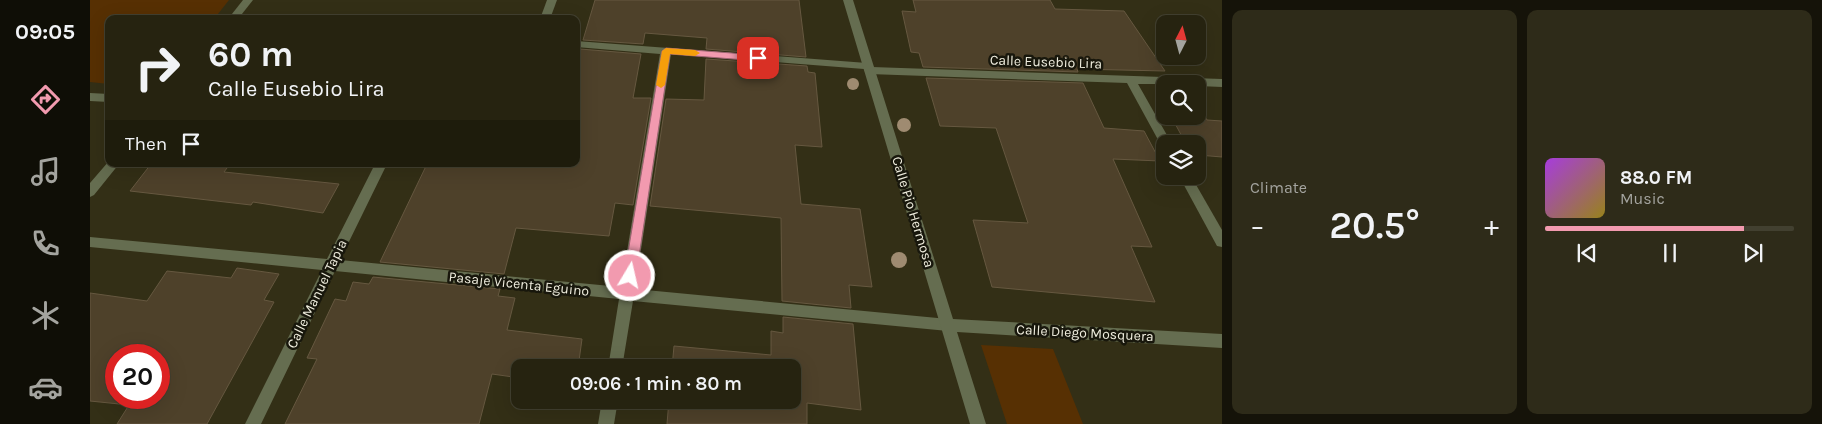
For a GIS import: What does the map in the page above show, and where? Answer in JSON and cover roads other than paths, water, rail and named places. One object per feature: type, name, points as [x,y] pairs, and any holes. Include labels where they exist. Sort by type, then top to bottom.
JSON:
[{"type":"street","points":[[236,15],[248,0]]},
{"type":"street","points":[[546,15],[552,0]]},
{"type":"street","name":"Calle Pio Hermosa","points":[[848,0],[978,424]]},
{"type":"street","name":"Calle Eusebio Lira","points":[[580,44],[868,68],[1222,83]]},
{"type":"street","points":[[616,359],[666,51]]},
{"type":"street","points":[[1130,79],[1161,135]]},
{"type":"street","points":[[90,97],[105,98]]},
{"type":"street","points":[[90,192],[111,167]]},
{"type":"street","name":"Calle Manuel Tapia","points":[[253,424],[380,167]]},
{"type":"street","points":[[1190,185],[1222,242]]},
{"type":"street","name":"Pasaje Vicenta Eguino","points":[[90,242],[948,325]]},
{"type":"street","name":"Calle Diego Mosquera","points":[[948,325],[1222,341]]},
{"type":"street","points":[[606,424],[608,409]]}]
